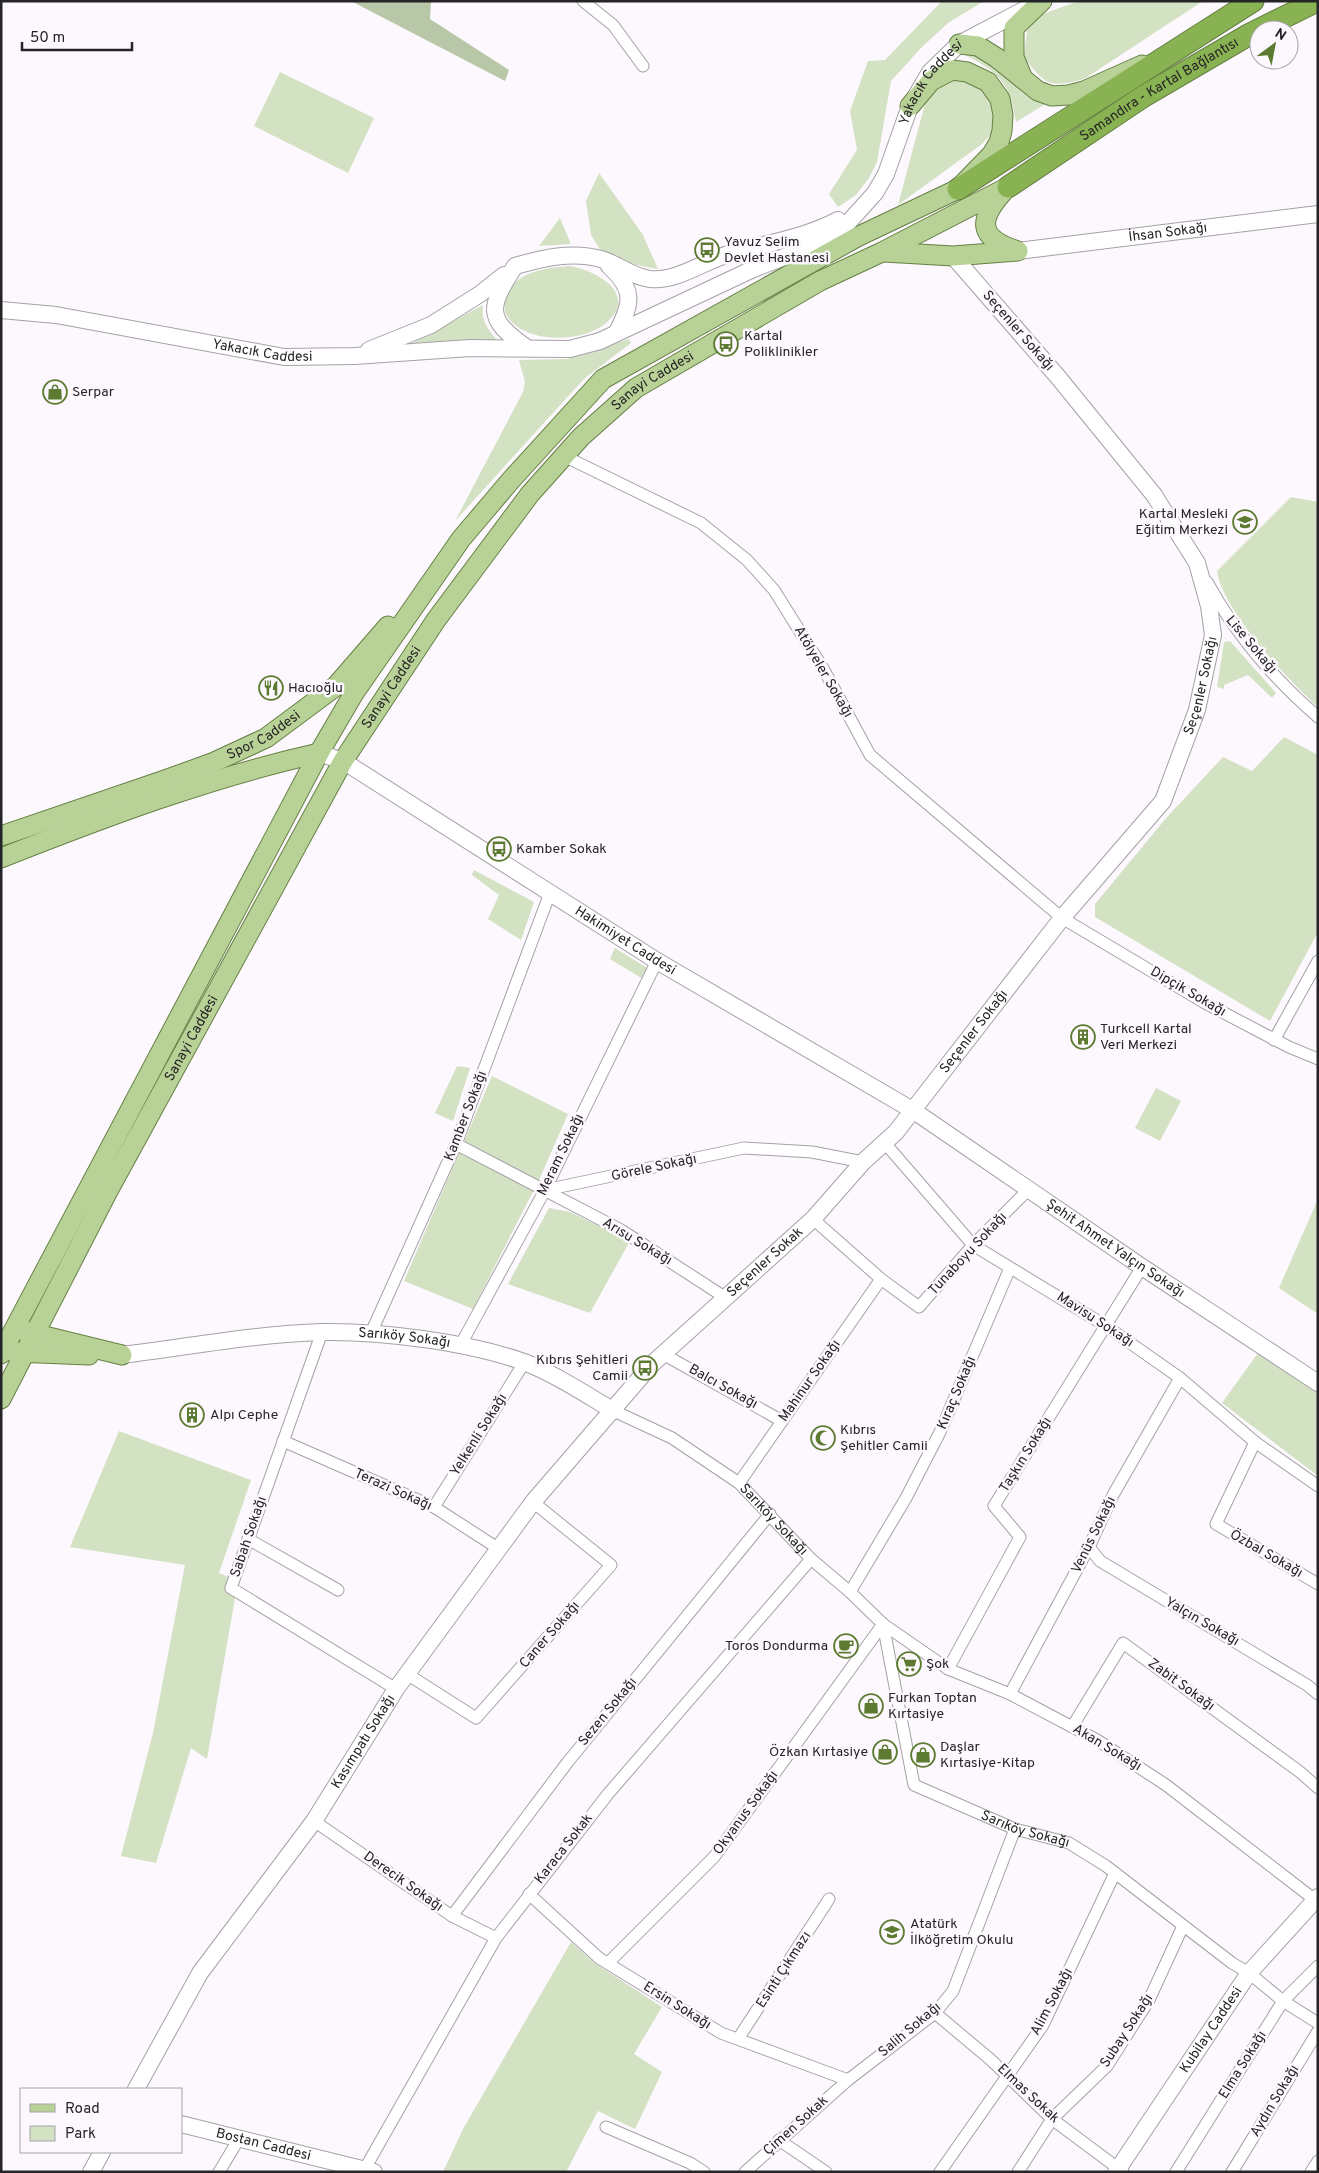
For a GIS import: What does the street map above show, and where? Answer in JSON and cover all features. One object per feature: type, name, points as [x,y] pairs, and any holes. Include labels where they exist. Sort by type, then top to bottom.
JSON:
[{"type":"highway","points":[[1166,55],[1226,1]]},
{"type":"highway","name":"Samandıra - Kartal Bağlantısı","points":[[958,189],[1253,1]]},
{"type":"highway","name":"Samandıra - Kartal Bağlantısı","points":[[1008,187],[1144,96],[1250,34],[1317,1]]},
{"type":"main road","points":[[1023,80],[1014,57],[1014,28],[1042,1]]},
{"type":"main road","points":[[959,44],[978,46],[998,58],[1038,91],[1052,96],[1084,91],[1100,82],[1166,55]]},
{"type":"main road","points":[[910,106],[931,81],[952,70],[968,72],[988,82],[1000,98],[1003,115],[999,142],[992,154],[958,189]]},
{"type":"main road","points":[[1008,187],[990,207],[986,228],[997,244],[1018,252]]},
{"type":"main road","name":"Sanayi Caddesi","points":[[1,1398],[111,1184],[343,761],[436,620],[530,494],[581,437],[636,388],[820,281],[882,252],[1008,187]]},
{"type":"main road","name":"Sanayi Caddesi","points":[[4,1344],[319,753],[354,693],[461,539],[511,480],[603,379],[857,237],[958,189]]},
{"type":"main road","points":[[882,252],[953,256],[1018,252]]},
{"type":"main road","name":"Spor Caddesi","points":[[1,836],[204,766],[266,738],[336,686],[461,539]]},
{"type":"main road","name":"Spor Caddesi","points":[[1,858],[83,826],[268,764],[319,753]]},
{"type":"main road","points":[[268,764],[292,773],[296,794]]},
{"type":"main road","points":[[4,1344],[35,1333],[122,1356]]},
{"type":"main road","points":[[4,1344],[25,1353],[122,1356]]},
{"type":"street","points":[[584,1],[613,26],[643,66]]},
{"type":"street","name":"Yakacık Caddesi","points":[[1,310],[56,315],[284,357],[355,356],[470,348],[570,349],[600,341],[751,270],[810,248],[847,224],[864,206],[886,174],[910,106],[930,72],[959,44],[1042,1]]},
{"type":"street","name":"Yakacık Caddesi","points":[[515,266],[549,257],[577,256],[602,259],[637,276],[665,279],[728,254],[809,233],[864,206]]},
{"type":"street","name":"İhsan Sokağı","points":[[1018,252],[1318,214]]},
{"type":"street","name":"Seçenler Sokağı","points":[[914,1111],[1062,918],[1162,801],[1197,710],[1213,635],[1209,606],[1197,563],[1154,496],[1058,378],[953,256]]},
{"type":"street","points":[[602,259],[626,285],[629,296],[629,304],[617,332]]},
{"type":"street","points":[[515,266],[498,293],[494,308],[502,327],[527,348]]},
{"type":"street","points":[[355,356],[432,325],[480,294],[515,266]]},
{"type":"street","name":"Atölyeler Sokağı","points":[[564,456],[701,523],[747,560],[774,590],[824,670],[870,755],[1062,918]]},
{"type":"street","name":"Lise Sokağı","points":[[1197,563],[1223,612],[1296,698],[1318,717]]},
{"type":"street","points":[[319,753],[343,761]]},
{"type":"street","name":"Hakimiyet Caddesi","points":[[343,761],[657,961],[914,1111]]},
{"type":"street","name":"Kamber Sokağı","points":[[371,1333],[456,1144],[550,893]]},
{"type":"street","name":"Dipçik Sokağı","points":[[1062,918],[1205,1003],[1274,1040],[1318,1059]]},
{"type":"street","name":"Meram Sokağı","points":[[460,1346],[544,1190],[657,961]]},
{"type":"street","points":[[1274,1040],[1318,961]]},
{"type":"street","name":"Seçenler Sokak","points":[[614,1411],[652,1364],[813,1219],[863,1162],[914,1111]]},
{"type":"street","name":"Şehit Ahmet Yalçın Sokağı","points":[[914,1111],[1142,1267],[1318,1383]]},
{"type":"street","name":"Mavisu Sokağı","points":[[884,1142],[973,1245],[1106,1326],[1180,1378],[1255,1442],[1318,1486]]},
{"type":"street","points":[[456,1144],[544,1190]]},
{"type":"street","name":"Görele Sokağı","points":[[544,1190],[744,1148],[812,1152],[863,1162]]},
{"type":"street","name":"Tunaboyu Sokağı","points":[[813,1219],[881,1279],[920,1307],[973,1245],[1029,1189]]},
{"type":"street","name":"Arısu Sokağı","points":[[544,1190],[621,1230],[726,1298]]},
{"type":"street","name":"Taşkın Sokağı","points":[[948,1669],[1020,1537],[994,1506],[1142,1267]]},
{"type":"street","name":"Kıraç Sokağı","points":[[850,1592],[906,1498],[940,1432],[1010,1268]]},
{"type":"street","name":"Mahinur Sokağı","points":[[739,1483],[881,1279]]},
{"type":"street","name":"Sarıköy Sokağı","points":[[122,1356],[252,1338],[322,1332],[371,1333],[460,1346],[524,1362],[614,1411],[672,1438],[739,1483],[812,1559],[883,1624],[914,1785],[1015,1830],[1069,1843],[1115,1873],[1232,1963],[1249,1973],[1282,2001],[1318,2023]]},
{"type":"street","name":"Sabah Sokağı","points":[[322,1332],[231,1588],[396,1689]]},
{"type":"street","name":"Balcı Sokağı","points":[[663,1354],[782,1421]]},
{"type":"street","name":"Yelkenli Sokağı","points":[[434,1507],[524,1362]]},
{"type":"street","name":"Venüs Sokağı","points":[[1010,1694],[1089,1547],[1113,1495],[1180,1378]]},
{"type":"street","name":"Kasımpatı Sokağı","points":[[137,2088],[200,1973],[314,1821],[396,1689],[533,1502],[614,1411]]},
{"type":"street","name":"Terazi Sokağı","points":[[283,1441],[434,1507],[499,1549]]},
{"type":"street","name":"Özbal Sokağı","points":[[1255,1442],[1216,1524],[1318,1584]]},
{"type":"street","name":"Caner Sokağı","points":[[407,1674],[476,1718],[611,1565],[533,1502]]},
{"type":"street","name":"Sezen Sokağı","points":[[452,1916],[567,1763],[770,1514]]},
{"type":"street","points":[[248,1539],[338,1590]]},
{"type":"street","name":"Yalçın Sokağı","points":[[1089,1547],[1100,1561],[1307,1685],[1318,1694]]},
{"type":"street","name":"Karaca Sokak","points":[[367,2171],[496,1938],[608,1794],[812,1559]]},
{"type":"street","name":"Akan Sokağı","points":[[883,1624],[948,1669],[1010,1694],[1072,1727],[1166,1785],[1316,1898]]},
{"type":"street","name":"Okyanus Sokağı","points":[[608,1963],[714,1858],[883,1624]]},
{"type":"street","name":"Zabit Sokağı","points":[[1072,1727],[1123,1643],[1300,1772],[1318,1788]]},
{"type":"street","name":"Derecik Sokağı","points":[[314,1821],[452,1916],[496,1938]]},
{"type":"street","name":"Salih Sokağı","points":[[848,2080],[935,2013],[954,1991],[1015,1830]]},
{"type":"street","name":"Alim Sokağı","points":[[940,2172],[1006,2075],[1043,2025],[1115,1873]]},
{"type":"street","name":"Ersin Sokağı","points":[[529,1894],[608,1963],[721,2033],[848,2080]]},
{"type":"street","name":"Kubilay Caddesi","points":[[1119,2171],[1249,1973],[1316,1898]]},
{"type":"street","name":"Esinti Çıkmazı","points":[[738,2040],[829,1899]]},
{"type":"street","name":"Subay Sokağı","points":[[1018,2172],[1052,2119],[1108,2066],[1149,2000],[1183,1926]]},
{"type":"street","name":"Elma Sokağı","points":[[1176,2172],[1282,2001],[1318,1966]]},
{"type":"street","name":"Elmas Sokak","points":[[935,2013],[1006,2075],[1052,2119],[1119,2171]]},
{"type":"street","name":"Aydın Sokağı","points":[[1232,2172],[1318,2031]]},
{"type":"street","name":"Çimen Sokak","points":[[745,2172],[848,2080]]},
{"type":"street","name":"Bostan Caddesi","points":[[182,2124],[240,2137],[367,2171]]},
{"type":"street","points":[[606,2127],[690,2163],[704,2172]]},
{"type":"street","points":[[219,2172],[240,2137]]},
{"type":"street","points":[[780,2140],[826,2172]]},
{"type":"street","points":[[91,2172],[101,2153]]},
{"type":"street","points":[[1311,2172],[1318,2161]]},
{"type":"green space","points":[[351,1],[431,1],[430,19],[509,70],[505,81]]},
{"type":"green space","points":[[942,1],[984,1],[948,23],[922,47],[891,81],[877,162],[869,178],[856,195],[838,207],[829,194],[857,150],[850,111],[868,61],[885,60]]},
{"type":"green space","points":[[1079,1],[1203,1],[1084,79],[1055,84],[1037,73],[1024,57],[1027,31],[1040,15]]},
{"type":"green space","points":[[985,50],[1047,103],[1016,122],[1010,97],[1001,80],[986,67],[963,54]]},
{"type":"green space","points":[[280,72],[374,118],[348,173],[254,126]]},
{"type":"green space","points":[[948,78],[971,82],[986,91],[993,107],[995,130],[982,144],[898,205],[927,96]]},
{"type":"green space","points":[[599,173],[643,235],[658,269],[621,262],[601,251],[591,235],[586,201]]},
{"type":"green space","points":[[560,218],[571,244],[539,246]]},
{"type":"green space","points":[[570,266],[592,273],[603,279],[617,294],[618,303],[615,313],[605,324],[582,335],[554,338],[527,332],[515,325],[505,312],[505,305],[510,289],[516,282],[541,270]]},
{"type":"green space","points":[[483,305],[483,316],[486,324],[497,340],[412,345],[412,343]]},
{"type":"green space","points":[[629,339],[631,343],[585,378],[455,521],[523,392],[525,382],[519,360],[567,359]]},
{"type":"green space","points":[[1291,497],[1318,502],[1318,707],[1290,680],[1243,624],[1222,587],[1217,571]]},
{"type":"green space","points":[[1230,641],[1276,693],[1272,698],[1248,675],[1224,685],[1224,689],[1217,687],[1224,642]]},
{"type":"green space","points":[[1284,737],[1318,755],[1318,932],[1270,1021],[1095,917],[1095,904],[1167,817],[1223,757],[1252,771]]},
{"type":"green space","points":[[474,870],[534,902],[521,940],[488,919],[499,895],[472,875]]},
{"type":"green space","points":[[615,948],[647,968],[643,979],[610,959]]},
{"type":"green space","points":[[457,1066],[470,1068],[453,1121],[435,1113]]},
{"type":"green space","points":[[492,1076],[568,1114],[540,1178],[473,1309],[404,1281]]},
{"type":"green space","points":[[1156,1088],[1181,1101],[1160,1141],[1135,1128]]},
{"type":"green space","points":[[1318,1199],[1318,1314],[1279,1288]]},
{"type":"green space","points":[[549,1208],[570,1212],[630,1241],[590,1313],[508,1284]]},
{"type":"green space","points":[[1258,1353],[1318,1392],[1318,1476],[1222,1403]]},
{"type":"green space","points":[[119,1431],[251,1480],[219,1573],[238,1581],[207,1759],[191,1748],[156,1863],[121,1856],[153,1733],[185,1565],[70,1547]]},
{"type":"green space","points":[[571,1942],[593,1962],[662,2007],[634,2054],[662,2072],[635,2129],[598,2111],[566,2172],[443,2172],[463,2129]]},
{"type":"place","name":"Yavuz Seli̇m Devlet Hastanesi̇","points":[[707,250]]},
{"type":"place","name":"Kartal Poliklinikler","points":[[726,344]]},
{"type":"place","name":"Serpar","points":[[55,392]]},
{"type":"place","name":"Kartal Mesleki Eğitim Merkezi","points":[[1245,522]]},
{"type":"place","name":"Hacıoğlu","points":[[271,688]]},
{"type":"place","name":"Kamber Sokak","points":[[499,849]]},
{"type":"place","name":"Turkcell Kartal Veri Merkezi","points":[[1083,1037]]},
{"type":"place","name":"Kıbrıs Şehi̇tleri̇ Cami̇i̇","points":[[645,1368]]},
{"type":"place","name":"Alpı Cephe","points":[[192,1415]]},
{"type":"place","name":"Kıbrıs Şehitler Camii","points":[[823,1438]]},
{"type":"place","name":"Toros Dondurma","points":[[846,1646]]},
{"type":"place","name":"Şok","points":[[909,1664]]},
{"type":"place","name":"Furkan Toptan Kırtasiye","points":[[871,1706]]},
{"type":"place","name":"Özkan Kırtasiye","points":[[885,1752]]},
{"type":"place","name":"Daşlar Kırtasiye-Kitap","points":[[923,1755]]},
{"type":"place","name":"Atatürk İlköğretim Okulu","points":[[892,1932]]}]
